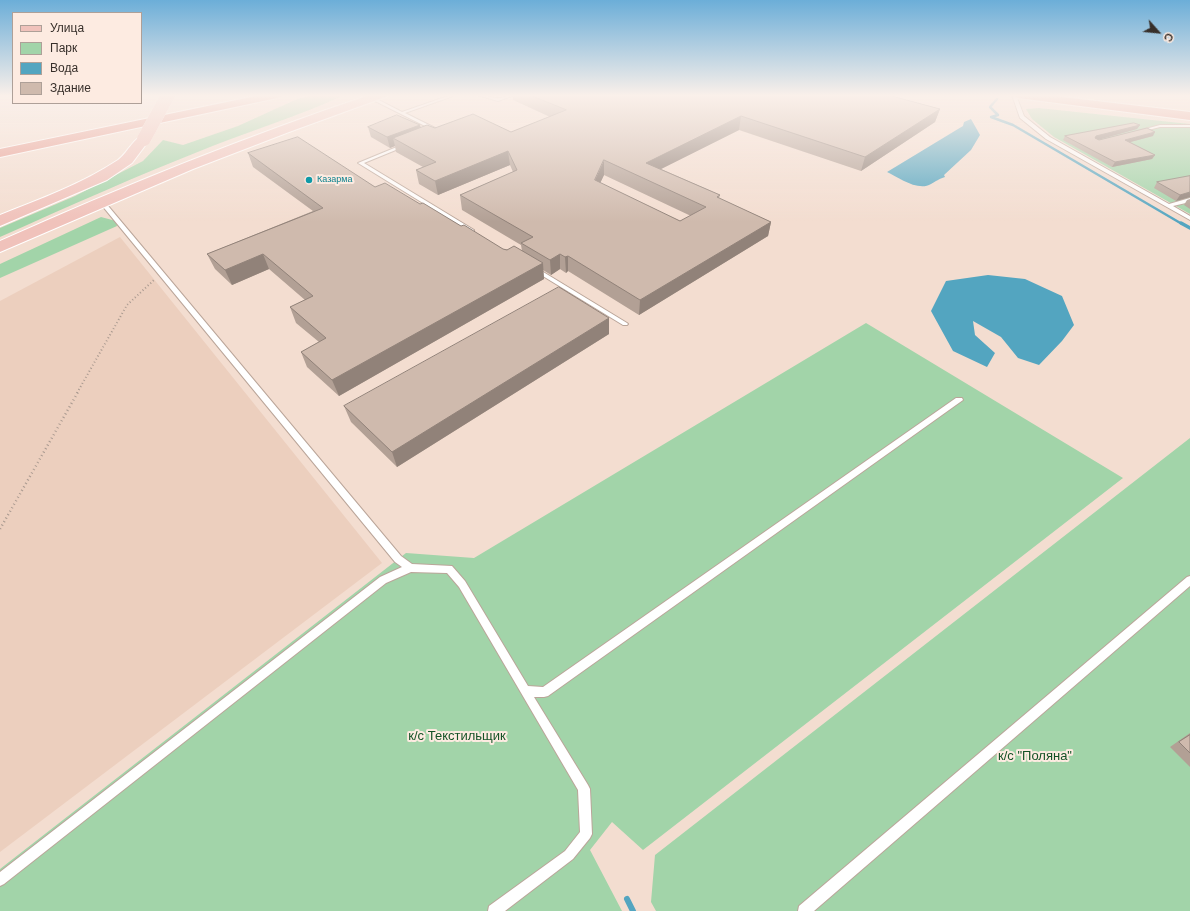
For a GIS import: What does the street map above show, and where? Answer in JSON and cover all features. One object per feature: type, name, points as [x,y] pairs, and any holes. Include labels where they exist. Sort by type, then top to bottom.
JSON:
[{"type":"highway","points":[[0,141],[15,138]]},
{"type":"highway","points":[[0,153],[74,138]]},
{"type":"main road","points":[[0,221],[102,177],[126,160],[145,138]]},
{"type":"main road","points":[[0,247],[175,171],[263,138]]},
{"type":"lane","points":[[1047,138],[1190,218]]},
{"type":"lane","points":[[409,143],[360,163],[478,235]]},
{"type":"lane","points":[[1168,206],[1190,200]]},
{"type":"lane","points":[[102,202],[398,559],[410,568]]},
{"type":"lane","points":[[531,267],[625,324]]},
{"type":"lane","points":[[525,691],[544,692],[959,400]]},
{"type":"lane","points":[[0,880],[383,580],[410,568],[449,569],[462,584],[584,789],[586,834],[569,855],[494,911]]},
{"type":"lane","points":[[804,911],[1190,580]]},
{"type":"path","points":[[0,529],[127,305],[162,273]]},
{"type":"shaded area","points":[[120,237],[382,563],[0,852],[0,301]]},
{"type":"green space","points":[[205,138],[235,138],[78,202],[0,237],[0,228],[75,196],[143,161],[163,140],[183,145]]},
{"type":"green space","points":[[1055,138],[1190,138],[1190,214]]},
{"type":"green space","points":[[101,217],[116,221],[117,226],[0,278],[0,264]]},
{"type":"green space","name":"к/с Текстильщик","points":[[866,323],[1123,478],[643,850],[612,822],[590,850],[622,911],[0,911],[0,869],[406,553],[474,558]]},
{"type":"green space","name":"к/с \"Поляна\"","points":[[1190,438],[1190,911],[656,911],[651,902],[655,855]]},
{"type":"water","points":[[944,138],[978,138],[971,150],[944,175],[945,177],[926,186],[908,183],[887,172]]},
{"type":"water","points":[[988,275],[1025,279],[1062,296],[1074,325],[1062,341],[1039,365],[1018,358],[1001,337],[973,321],[975,335],[995,353],[987,367],[953,351],[931,311],[946,281]]},
{"type":"building","points":[[299,138],[375,187],[385,183],[420,204],[423,203],[461,226],[464,225],[503,249],[507,250],[514,246],[543,263],[332,380],[301,352],[326,338],[290,307],[313,296],[263,254],[225,270],[207,254],[323,208],[248,153]]},
{"type":"building","points":[[393,138],[698,138],[646,163],[720,195],[717,197],[771,222],[640,300],[568,256],[565,257],[560,254],[550,260],[521,243],[533,237],[460,195],[517,170],[508,151],[435,181],[416,170],[436,162]],"holes":[[[604,160],[706,207],[680,221],[595,180]]]},
{"type":"building","points":[[806,138],[895,138],[865,157]]},
{"type":"building","points":[[1068,138],[1095,138],[1099,140],[1109,138],[1134,138],[1125,140],[1155,155],[1115,162]]},
{"type":"building","points":[[1190,176],[1190,192],[1180,195],[1157,182]]},
{"type":"building","points":[[559,287],[609,318],[392,452],[344,406]]},
{"type":"building","points":[[1190,735],[1190,753],[1179,742]]},
{"type":"waterway","points":[[1034,138],[1182,224]]},
{"type":"waterway","points":[[1181,223],[1190,228]]},
{"type":"waterway","points":[[627,899],[633,911]]},
{"type":"place","name":"Казарма","points":[[309,180]]}]
